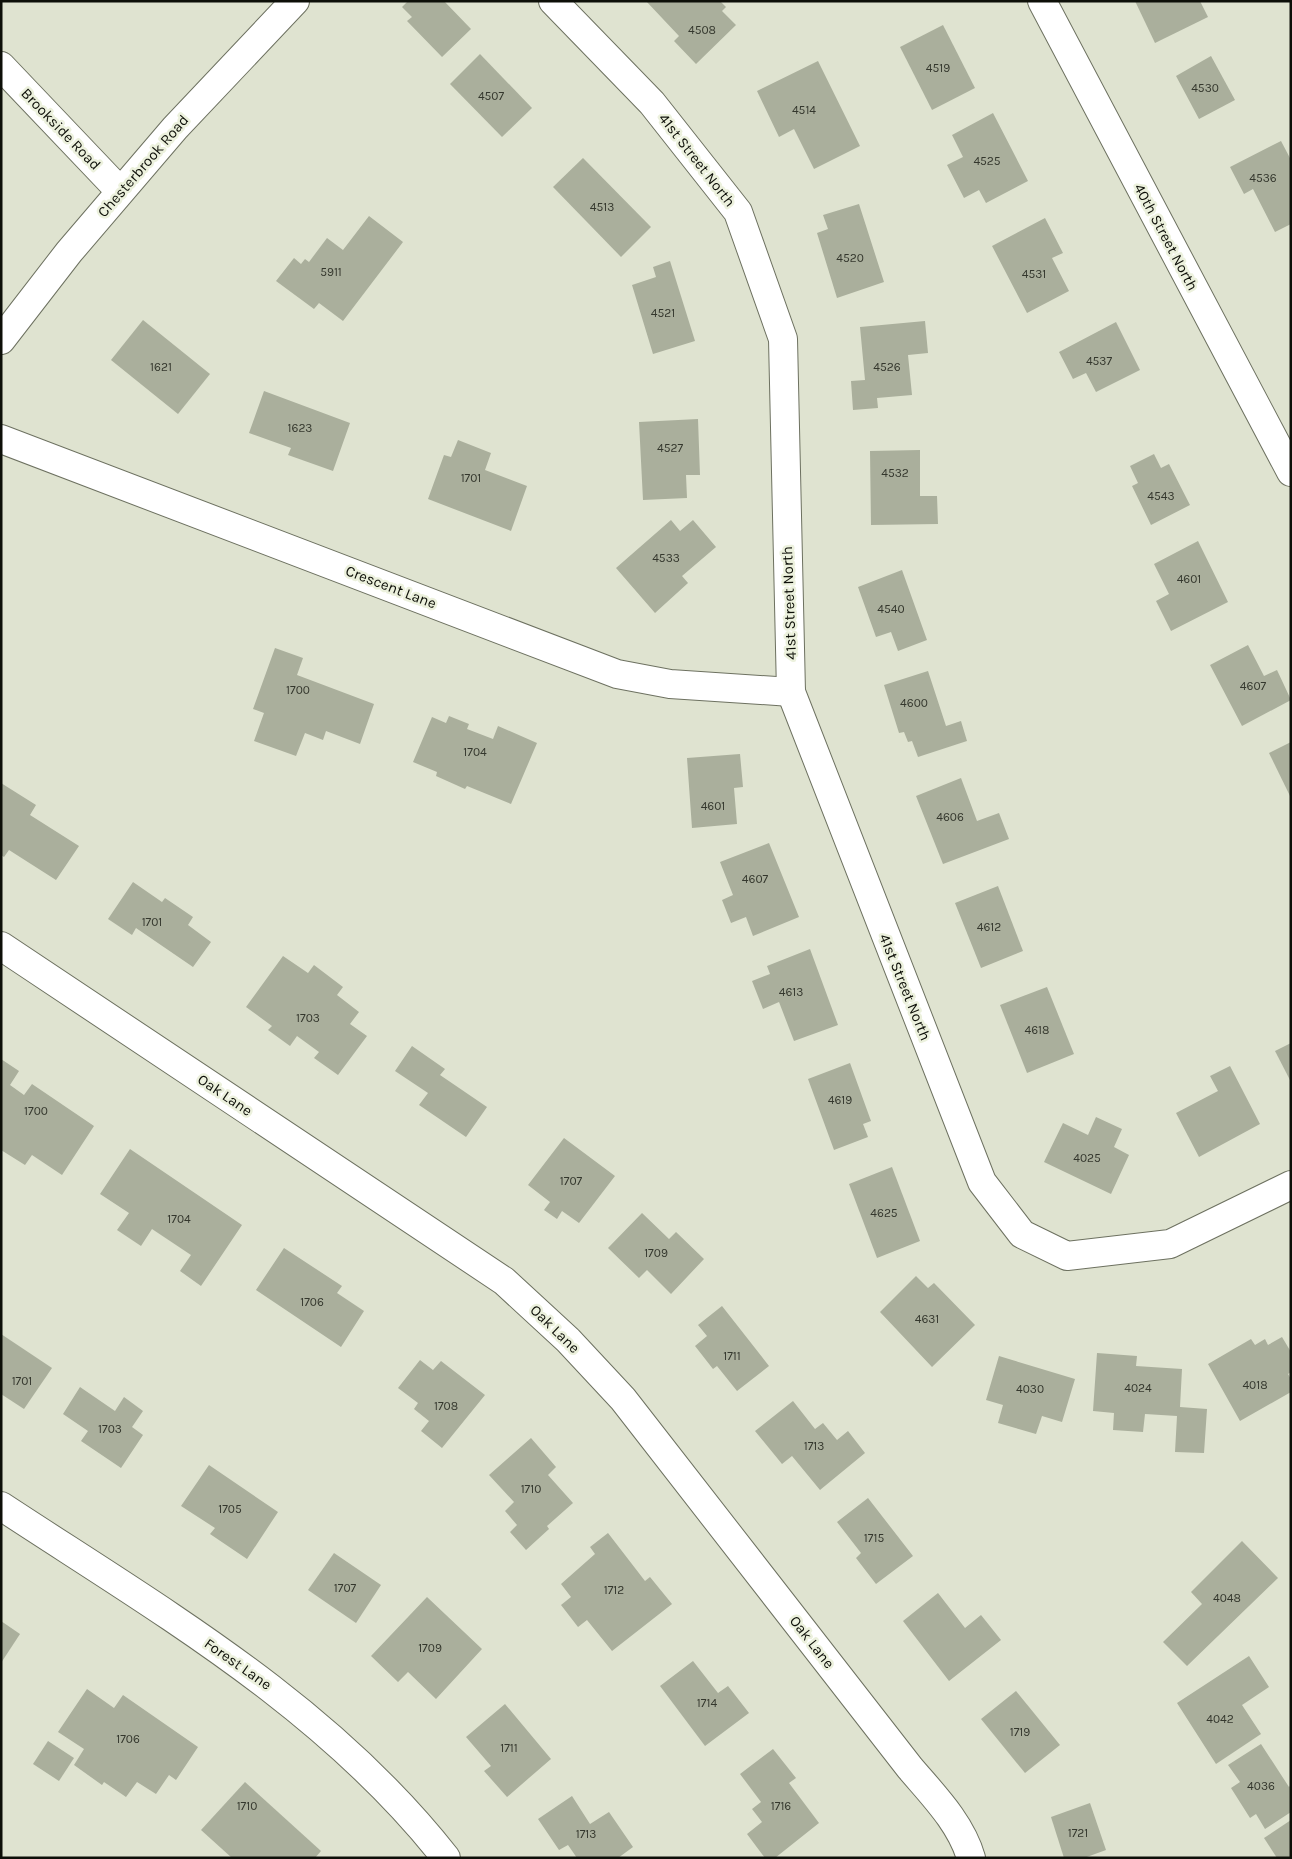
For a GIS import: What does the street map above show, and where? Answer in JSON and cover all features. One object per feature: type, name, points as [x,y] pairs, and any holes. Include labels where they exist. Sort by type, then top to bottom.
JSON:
[{"type":"street","name":"Chesterbrook Road","points":[[1,340],[69,252],[120,191],[175,128],[295,1]]},
{"type":"street","name":"41st Street North","points":[[553,1],[652,103],[738,212],[783,339],[791,692],[982,1182],[1022,1234],[1067,1256],[1170,1244],[1291,1185]]},
{"type":"street","name":"40th Street North","points":[[1042,1],[1291,472]]},
{"type":"street","name":"Brookside Road","points":[[1,66],[120,191]]},
{"type":"street","name":"Crescent Lane","points":[[1,439],[618,674],[670,684],[791,692]]},
{"type":"street","name":"Oak Lane","points":[[1,946],[504,1281],[568,1340],[623,1399],[910,1768],[950,1815],[968,1848],[971,1858]]},
{"type":"street","name":"Forest Lane","points":[[1,1506],[209,1643],[286,1698],[371,1773],[446,1858]]},
{"type":"building","points":[[408,1],[444,1],[471,29],[442,57],[407,21],[412,17],[402,7]]},
{"type":"building","points":[[646,1],[720,1],[726,7],[722,11],[736,25],[696,64],[674,41],[679,36]]},
{"type":"building","points":[[1135,1],[1200,1],[1208,17],[1155,43]]},
{"type":"building","points":[[943,25],[975,88],[932,110],[900,47]]},
{"type":"building","points":[[480,54],[532,108],[502,137],[450,84]]},
{"type":"building","points":[[1211,56],[1235,100],[1199,119],[1176,76]]},
{"type":"building","points":[[818,61],[860,146],[814,169],[794,129],[779,137],[757,91]]},
{"type":"building","points":[[993,113],[1028,181],[986,203],[979,190],[964,198],[947,165],[963,157],[952,135]]},
{"type":"building","points":[[1281,141],[1291,160],[1291,224],[1275,232],[1253,189],[1244,194],[1230,167]]},
{"type":"building","points":[[583,158],[651,227],[621,257],[553,187]]},
{"type":"building","points":[[859,204],[884,282],[837,298],[817,233],[828,229],[823,215]]},
{"type":"building","points":[[369,216],[403,242],[343,321],[319,303],[314,309],[276,281],[294,258],[301,264],[305,259],[309,262],[327,238],[343,250]]},
{"type":"building","points":[[1045,218],[1063,253],[1052,258],[1069,291],[1027,313],[992,246]]},
{"type":"building","points":[[670,261],[695,341],[653,354],[632,285],[656,277],[653,267]]},
{"type":"building","points":[[143,320],[210,374],[178,414],[111,360]]},
{"type":"building","points":[[925,321],[928,353],[908,355],[912,395],[877,398],[878,408],[853,410],[851,381],[865,380],[860,327]]},
{"type":"building","points":[[1116,322],[1140,370],[1096,392],[1086,373],[1073,379],[1059,352]]},
{"type":"building","points":[[264,391],[350,423],[333,471],[288,455],[291,448],[249,433]]},
{"type":"building","points":[[698,419],[700,475],[686,475],[687,498],[643,500],[639,422]]},
{"type":"building","points":[[458,440],[491,453],[485,470],[527,486],[511,531],[428,499],[444,455],[451,457]]},
{"type":"building","points":[[920,450],[920,496],[937,496],[938,524],[871,525],[870,451]]},
{"type":"building","points":[[1154,454],[1161,468],[1169,464],[1190,505],[1151,525],[1132,486],[1138,483],[1130,466]]},
{"type":"building","points":[[671,520],[680,531],[693,520],[716,547],[682,576],[688,583],[655,613],[616,568]]},
{"type":"building","points":[[1198,541],[1228,602],[1171,631],[1156,601],[1169,594],[1154,564]]},
{"type":"building","points":[[902,570],[927,640],[898,651],[891,632],[876,637],[858,587]]},
{"type":"building","points":[[1248,645],[1264,676],[1277,670],[1291,700],[1242,726],[1210,665]]},
{"type":"building","points":[[275,648],[303,658],[297,675],[374,704],[360,744],[326,731],[323,740],[305,733],[296,756],[254,741],[264,713],[253,709]]},
{"type":"building","points":[[928,671],[946,726],[961,721],[967,741],[918,757],[912,741],[908,742],[904,732],[899,733],[884,685]]},
{"type":"building","points":[[449,716],[469,724],[467,729],[493,739],[498,726],[537,743],[511,804],[467,786],[465,789],[436,776],[437,772],[413,762],[432,717],[446,723]]},
{"type":"building","points":[[1291,742],[1291,798],[1269,753]]},
{"type":"building","points":[[740,754],[743,787],[734,788],[737,824],[692,828],[687,758]]},
{"type":"building","points":[[961,778],[977,821],[999,813],[1009,839],[943,864],[916,796]]},
{"type":"building","points":[[1,783],[36,805],[30,815],[79,846],[56,880],[9,850],[4,857],[1,855]]},
{"type":"building","points":[[769,843],[799,917],[753,936],[746,917],[731,923],[722,900],[733,895],[720,862]]},
{"type":"building","points":[[133,882],[162,902],[165,898],[193,917],[188,925],[211,942],[193,967],[136,928],[132,935],[108,919]]},
{"type":"building","points":[[998,886],[1023,951],[981,968],[955,903]]},
{"type":"building","points":[[810,949],[838,1025],[794,1041],[779,1002],[763,1009],[752,981],[770,974],[767,966]]},
{"type":"building","points":[[283,956],[308,973],[314,965],[343,987],[337,995],[359,1012],[350,1024],[367,1036],[338,1075],[314,1058],[319,1052],[297,1036],[290,1046],[268,1030],[272,1026],[246,1007]]},
{"type":"building","points":[[1047,987],[1074,1054],[1027,1073],[1000,1005]]},
{"type":"building","points":[[1291,1043],[1291,1082],[1275,1051]]},
{"type":"building","points":[[412,1046],[445,1069],[440,1075],[487,1107],[466,1137],[419,1105],[428,1093],[395,1071]]},
{"type":"building","points":[[1,1059],[19,1071],[10,1085],[24,1095],[32,1084],[94,1126],[62,1175],[32,1155],[25,1165],[1,1150]]},
{"type":"building","points":[[850,1063],[871,1121],[863,1124],[868,1137],[834,1150],[808,1079]]},
{"type":"building","points":[[1230,1066],[1260,1124],[1199,1157],[1176,1113],[1218,1091],[1210,1076]]},
{"type":"building","points":[[1096,1117],[1122,1129],[1114,1147],[1129,1155],[1111,1194],[1044,1162],[1063,1123],[1088,1135]]},
{"type":"building","points":[[564,1138],[615,1176],[579,1223],[562,1211],[557,1219],[544,1210],[550,1202],[528,1185]]},
{"type":"building","points":[[130,1149],[242,1225],[201,1286],[180,1271],[191,1255],[152,1229],[141,1246],[117,1230],[129,1213],[100,1194]]},
{"type":"building","points":[[892,1167],[920,1241],[877,1258],[849,1184]]},
{"type":"building","points":[[642,1213],[669,1239],[676,1232],[704,1259],[671,1294],[647,1270],[639,1278],[608,1248]]},
{"type":"building","points":[[284,1248],[342,1286],[337,1293],[364,1311],[341,1347],[256,1290]]},
{"type":"building","points":[[916,1276],[928,1288],[934,1283],[975,1325],[932,1367],[880,1312]]},
{"type":"building","points":[[722,1306],[769,1366],[737,1391],[717,1366],[713,1369],[695,1346],[707,1336],[698,1325]]},
{"type":"building","points":[[1,1334],[52,1368],[24,1409],[1,1394]]},
{"type":"building","points":[[1282,1337],[1291,1352],[1291,1372],[1288,1374],[1291,1379],[1291,1392],[1240,1421],[1208,1364],[1251,1339],[1255,1345],[1265,1339],[1268,1345]]},
{"type":"building","points":[[1097,1353],[1137,1356],[1136,1366],[1182,1369],[1180,1407],[1207,1409],[1204,1453],[1175,1452],[1177,1416],[1145,1414],[1143,1432],[1113,1430],[1114,1413],[1093,1411]]},
{"type":"building","points":[[999,1356],[1075,1379],[1062,1422],[1042,1416],[1036,1434],[998,1423],[1003,1405],[986,1400]]},
{"type":"building","points":[[420,1360],[433,1370],[441,1361],[485,1395],[442,1448],[421,1431],[429,1421],[414,1409],[418,1403],[398,1388]]},
{"type":"building","points":[[80,1387],[115,1411],[124,1397],[143,1411],[132,1427],[143,1435],[121,1468],[81,1441],[88,1431],[63,1414]]},
{"type":"building","points":[[793,1401],[815,1429],[823,1423],[837,1440],[848,1431],[865,1453],[820,1490],[792,1456],[782,1464],[755,1431]]},
{"type":"building","points":[[531,1438],[556,1467],[548,1475],[573,1503],[547,1526],[549,1529],[526,1550],[510,1532],[517,1525],[505,1511],[514,1502],[489,1475]]},
{"type":"building","points":[[209,1465],[278,1512],[247,1559],[210,1534],[215,1528],[181,1506]]},
{"type":"building","points":[[868,1498],[913,1556],[876,1584],[856,1558],[861,1553],[837,1522]]},
{"type":"building","points":[[608,1533],[645,1581],[650,1577],[672,1604],[612,1651],[587,1620],[578,1627],[561,1605],[571,1597],[561,1584],[595,1554],[590,1547]]},
{"type":"building","points":[[1242,1541],[1278,1578],[1187,1666],[1163,1642],[1202,1604],[1191,1592]]},
{"type":"building","points":[[334,1553],[381,1585],[356,1623],[308,1590]]},
{"type":"building","points":[[938,1593],[965,1628],[981,1615],[1001,1640],[949,1681],[903,1621]]},
{"type":"building","points":[[427,1597],[482,1649],[436,1699],[408,1672],[398,1682],[371,1656]]},
{"type":"building","points":[[1,1621],[20,1634],[1,1663]]},
{"type":"building","points":[[1249,1656],[1269,1687],[1242,1705],[1261,1734],[1216,1764],[1177,1703]]},
{"type":"building","points":[[693,1661],[718,1693],[728,1686],[749,1713],[705,1746],[660,1686]]},
{"type":"building","points":[[87,1689],[114,1708],[123,1695],[198,1747],[176,1780],[169,1775],[156,1794],[137,1782],[126,1797],[104,1782],[102,1785],[74,1765],[84,1749],[58,1732]]},
{"type":"building","points":[[1016,1691],[1060,1745],[1025,1773],[981,1719]]},
{"type":"building","points":[[505,1704],[551,1759],[507,1797],[484,1771],[491,1766],[466,1737]]},
{"type":"building","points":[[48,1741],[74,1758],[59,1781],[33,1764]]},
{"type":"building","points":[[1261,1744],[1289,1787],[1291,1785],[1291,1812],[1265,1829],[1256,1814],[1250,1818],[1231,1788],[1240,1782],[1228,1765]]},
{"type":"building","points":[[773,1749],[796,1778],[789,1783],[819,1823],[775,1858],[765,1858],[747,1834],[762,1822],[752,1809],[761,1802],[740,1774]]},
{"type":"building","points":[[245,1782],[321,1851],[315,1858],[232,1858],[201,1830]]},
{"type":"building","points":[[572,1796],[590,1824],[609,1812],[633,1847],[618,1858],[577,1858],[568,1845],[559,1850],[538,1819]]},
{"type":"building","points":[[1090,1803],[1106,1850],[1084,1858],[1064,1858],[1051,1817]]},
{"type":"building","points":[[1291,1820],[1291,1858],[1277,1858],[1264,1838]]}]
